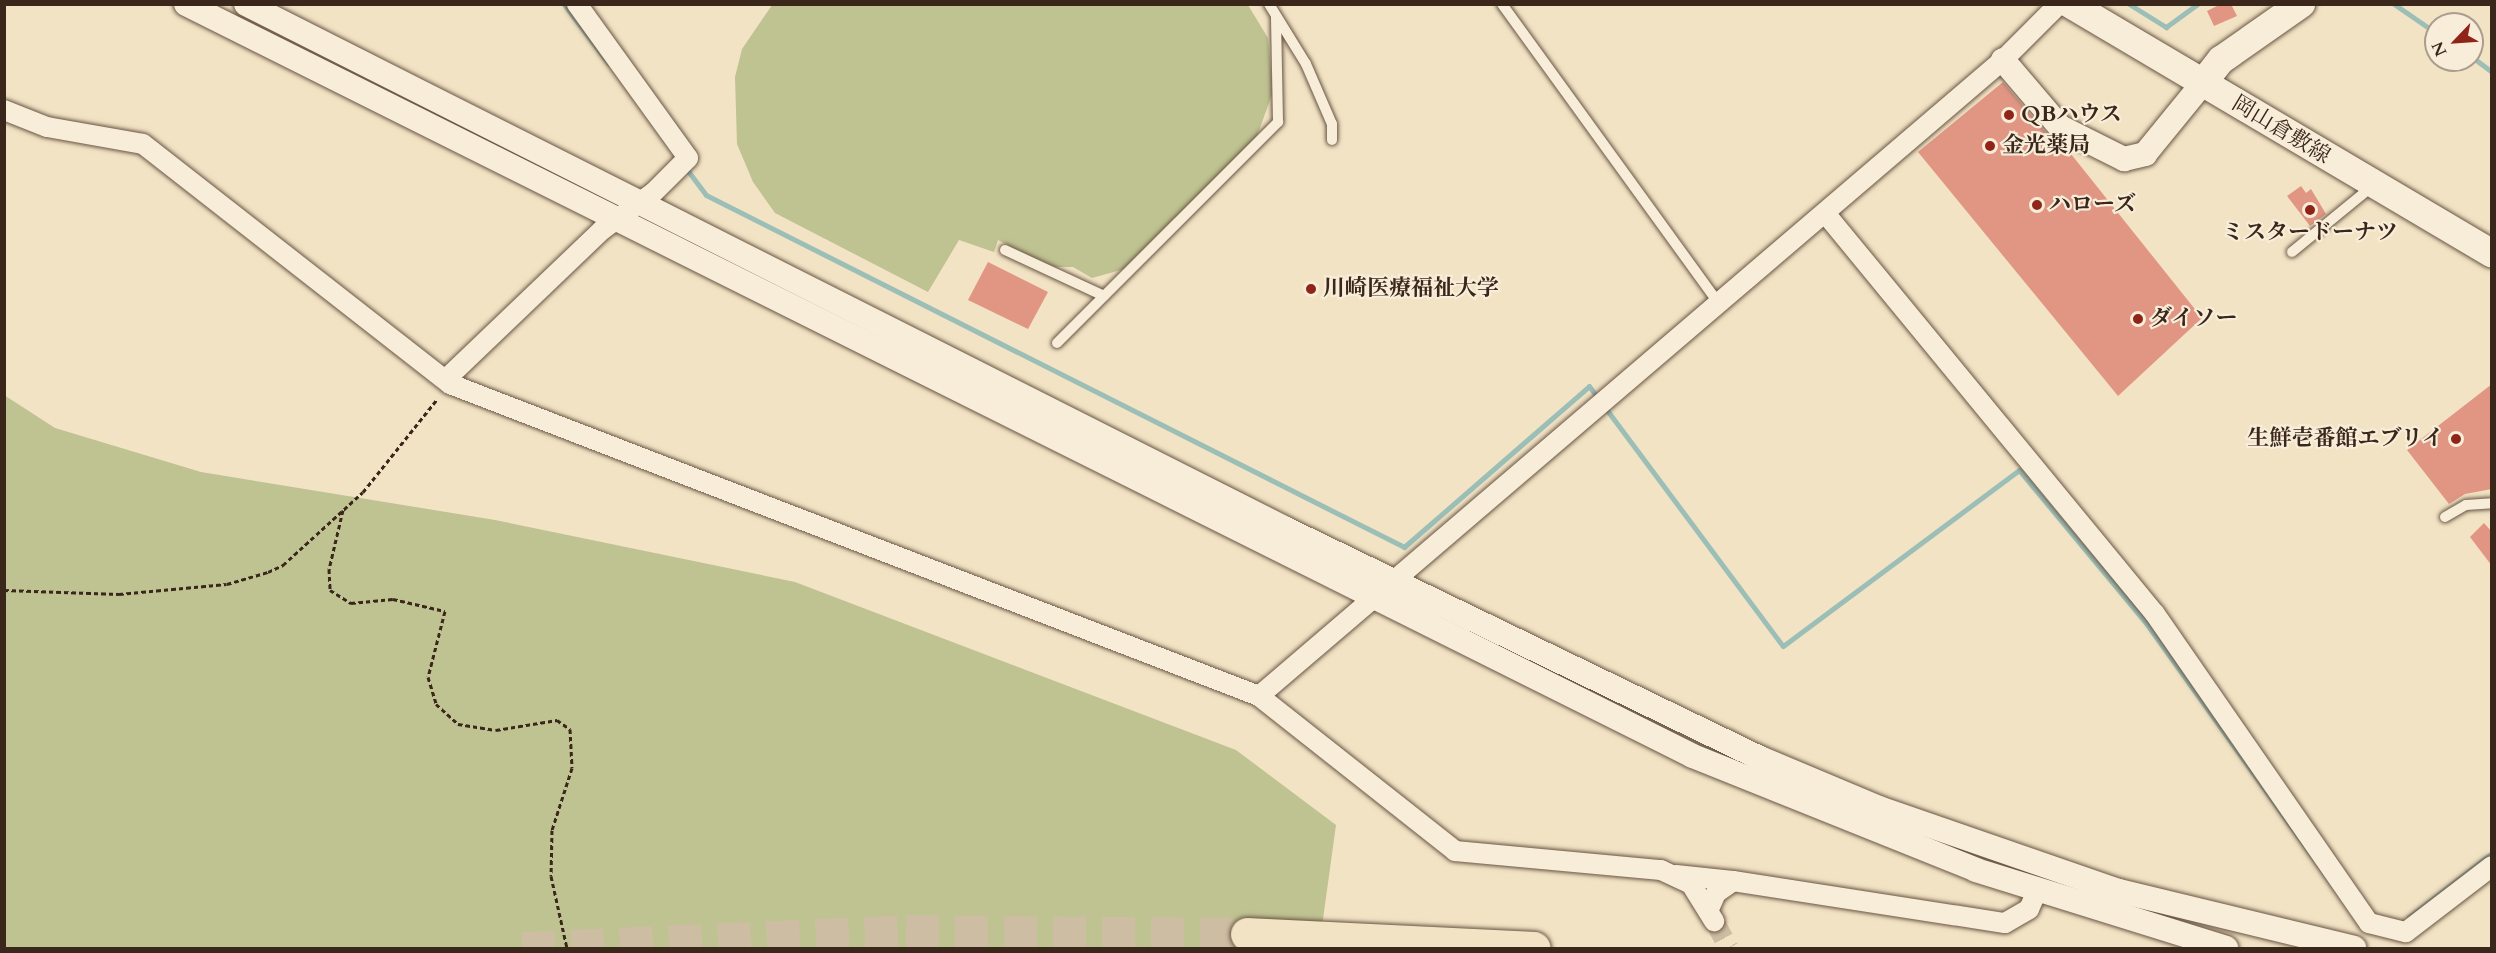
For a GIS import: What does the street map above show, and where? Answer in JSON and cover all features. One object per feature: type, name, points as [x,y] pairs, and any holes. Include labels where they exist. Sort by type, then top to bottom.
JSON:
[{"type":"highway","points":[[1247,934],[1534,948]]},
{"type":"main road","name":"岡山倉敷線","points":[[2070,4],[2492,254]]},
{"type":"main road","points":[[2202,84],[2221,60],[2301,4]]},
{"type":"street","points":[[186,4],[1374,597],[1778,795],[2037,891],[2226,948]]},
{"type":"street","points":[[246,4],[640,203],[1705,733],[1879,808],[2119,891],[2354,948]]},
{"type":"street","points":[[448,381],[616,220],[640,203],[688,158],[577,4]]},
{"type":"street","points":[[1259,696],[2003,60],[2059,4]]},
{"type":"street","points":[[2003,60],[2060,127],[2124,159],[2145,154],[2202,84]]},
{"type":"street","points":[[4,110],[47,128],[143,144],[448,381],[1259,696],[1455,851],[1733,881],[2005,923],[2029,909],[2037,891]]},
{"type":"street","points":[[1825,213],[2155,614],[2369,923],[2406,932],[2492,866]]},
{"type":"street","points":[[1674,874],[1691,884],[1712,915],[1716,893],[1733,881]]},
{"type":"lane","points":[[1269,4],[1306,64],[1332,124],[1332,140]]},
{"type":"lane","points":[[1502,4],[1719,304]]},
{"type":"lane","points":[[1057,343],[1278,122],[1276,17]]},
{"type":"lane","points":[[2292,252],[2374,185]]},
{"type":"lane","points":[[1005,250],[1104,296]]},
{"type":"lane","points":[[2445,517],[2466,505],[2492,503]]},
{"type":"path","points":[[4,590],[119,594],[227,584],[283,565],[343,510],[448,381]]},
{"type":"path","points":[[343,510],[329,569],[330,590],[351,603],[393,598],[445,611],[428,677],[436,704],[458,724],[496,730],[557,720],[570,729],[572,768],[552,830],[551,865],[567,948]]},
{"type":"green space","points":[[772,5],[1248,5],[1268,38],[1273,92],[1257,136],[1128,268],[1092,278],[1073,267],[1050,267],[998,240],[994,252],[959,240],[928,292],[775,213],[753,182],[737,144],[735,77],[742,49]]},
{"type":"green space","points":[[4,395],[55,428],[201,472],[495,520],[795,582],[1236,750],[1336,825],[1319,948],[5,948]]},
{"type":"building","points":[[2221,4],[2231,4],[2237,16],[2214,26],[2207,11]]},
{"type":"building","name":"ハローズ","points":[[2003,82],[2049,136],[2063,144],[2202,318],[2118,396],[1918,152]]},
{"type":"building","name":"ミスタードーナツ","points":[[2301,186],[2306,193],[2311,189],[2326,214],[2310,226],[2287,196]]},
{"type":"building","points":[[988,262],[1048,292],[1028,329],[968,300]]},
{"type":"building","name":"生鮮壱番館エブリイ","points":[[2492,384],[2492,489],[2465,494],[2449,504],[2407,450]]},
{"type":"building","points":[[2484,523],[2492,532],[2492,566],[2470,537]]},
{"type":"waterway","points":[[564,4],[608,63]]},
{"type":"waterway","points":[[2129,4],[2166,27],[2198,4]]},
{"type":"waterway","points":[[2394,4],[2424,25]]},
{"type":"waterway","points":[[2484,66],[2492,72]]},
{"type":"waterway","points":[[685,167],[706,195],[1404,547],[1589,386],[1783,646],[2019,470],[2146,623],[2353,913]]},
{"type":"waterway","points":[[2409,917],[2492,853]]},
{"type":"tunnel","points":[[1714,921],[1729,948]]},
{"type":"tunnel","points":[[522,948],[906,931],[1247,934]]},
{"type":"place","name":"QBハウス","points":[[2009,115]]},
{"type":"place","name":"金光薬局","points":[[1990,146]]},
{"type":"place","name":"ハローズ","points":[[2037,205]]},
{"type":"place","name":"ミスタードーナツ","points":[[2310,210]]},
{"type":"place","name":"川崎医療福祉大学","points":[[1311,289]]},
{"type":"place","name":"ダイソー","points":[[2138,319]]},
{"type":"place","name":"生鮮壱番館エブリイ","points":[[2456,439]]}]
